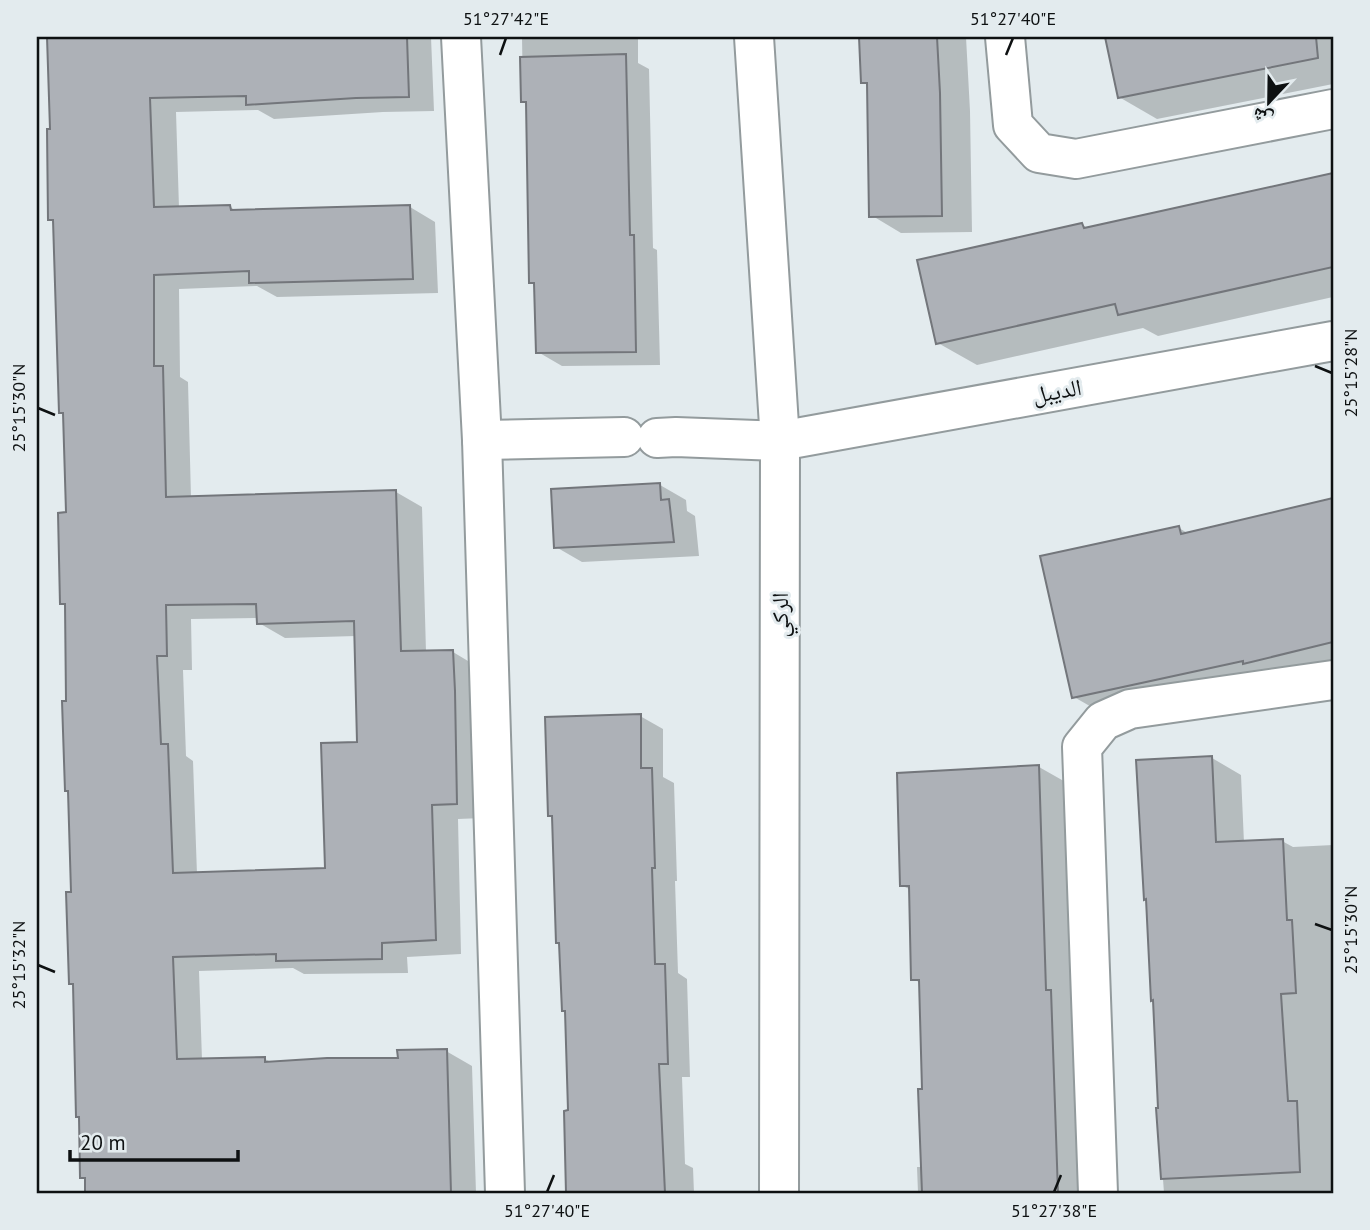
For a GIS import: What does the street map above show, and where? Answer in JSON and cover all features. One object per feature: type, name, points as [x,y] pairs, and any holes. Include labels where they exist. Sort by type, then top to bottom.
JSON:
[{"type":"street","points":[[461,37],[482,440],[505,1193]]},
{"type":"street","name":"الركي","points":[[754,37],[780,440],[779,1193]]},
{"type":"street","points":[[1005,37],[1013,125],[1039,153],[1076,159],[1333,110]]},
{"type":"street","name":"الديبل","points":[[482,440],[640,437],[780,440],[1333,341]]},
{"type":"street","points":[[1098,1193],[1082,747],[1103,720],[1130,709],[1333,680]]},
{"type":"building","points":[[47,37],[407,37],[409,97],[246,105],[246,96],[150,98],[154,207],[230,205],[231,210],[410,205],[413,279],[249,283],[249,271],[154,275],[154,366],[163,366],[166,497],[396,490],[401,651],[453,650],[457,804],[432,805],[436,940],[382,943],[382,959],[276,961],[276,954],[173,957],[177,1059],[265,1057],[265,1062],[327,1058],[398,1058],[397,1050],[447,1049],[451,1193],[85,1193],[85,1178],[80,1178],[79,1117],[76,1117],[73,984],[69,984],[66,892],[71,892],[62,701],[66,701],[65,604],[60,604],[58,513],[66,512],[63,413],[59,413],[53,220],[48,220],[47,129],[50,129]],"holes":[[[256,604],[257,624],[354,621],[357,742],[321,743],[325,868],[173,873],[168,744],[161,744],[157,656],[167,656],[166,605]]]},
{"type":"building","points":[[859,37],[937,37],[942,216],[869,217],[867,83],[861,83]]},
{"type":"building","points":[[1105,37],[1316,37],[1318,58],[1118,98]]},
{"type":"building","points":[[626,54],[636,352],[536,353],[534,283],[529,283],[526,102],[521,102],[520,57]]},
{"type":"building","points":[[1333,173],[1333,267],[1118,315],[1115,304],[936,344],[917,260],[1082,223],[1084,228]]},
{"type":"building","points":[[660,483],[661,500],[669,499],[674,542],[554,548],[551,489]]},
{"type":"building","points":[[1333,498],[1333,642],[1243,664],[1243,661],[1072,698],[1040,556],[1179,526],[1181,534]]},
{"type":"building","points":[[641,714],[641,768],[652,768],[655,964],[665,964],[668,1064],[659,1064],[665,1193],[566,1193],[564,1111],[568,1110],[565,1011],[562,1011],[559,943],[556,943],[552,816],[548,816],[545,717]]},
{"type":"building","points":[[1212,756],[1216,842],[1283,839],[1287,920],[1292,920],[1296,993],[1281,994],[1288,1101],[1297,1101],[1300,1172],[1161,1179],[1153,1000],[1151,1001],[1136,760]]},
{"type":"building","points":[[1039,765],[1046,990],[1051,990],[1058,1193],[922,1193],[918,1089],[922,1089],[919,980],[911,980],[909,886],[900,886],[897,773]]}]
